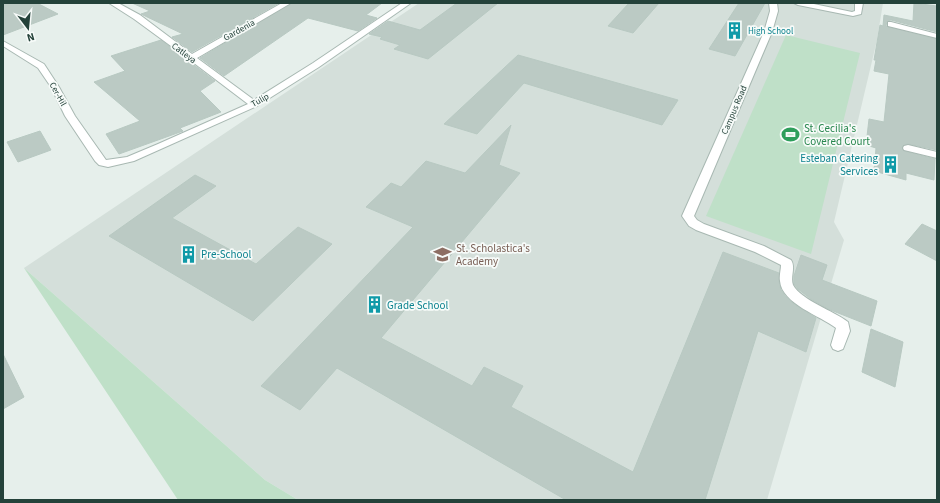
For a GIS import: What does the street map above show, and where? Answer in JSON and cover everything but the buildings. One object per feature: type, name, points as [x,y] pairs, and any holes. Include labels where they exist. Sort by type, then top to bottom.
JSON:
[{"type":"street","name":"Catleya","points":[[113,3],[137,17],[190,58],[254,104]]},
{"type":"street","name":"Gardenia","points":[[190,58],[287,3]]},
{"type":"street","name":"Tulip","points":[[99,159],[103,163],[108,164],[130,159],[254,104],[316,65],[407,3]]},
{"type":"street","name":"Campus Road","points":[[773,3],[774,11],[768,32],[688,216],[693,223],[700,227],[784,260],[787,263],[786,284],[796,296],[836,320],[843,326],[843,331],[838,346]]},
{"type":"street","points":[[798,3],[813,4],[853,14],[858,12],[859,3]]},
{"type":"street","points":[[891,24],[937,36]]},
{"type":"street","name":"Cer-Hil","points":[[3,43],[41,66],[55,87],[70,116],[99,159]]},
{"type":"street","points":[[908,148],[937,155]]},
{"type":"shaded area","name":"St. Scholastica's Academy","points":[[419,3],[883,3],[877,40],[834,222],[844,240],[767,500],[298,500],[265,480],[24,268]]},
{"type":"green space","name":"St. Cecilia's Covered Court","points":[[786,35],[860,53],[811,254],[706,216]]},
{"type":"green space","points":[[24,268],[265,480],[298,500],[178,500]]},
{"type":"place","name":"High School","points":[[735,31]]},
{"type":"place","name":"St. Cecilia's Covered Court","points":[[791,134]]},
{"type":"place","name":"Esteban Catering Services","points":[[891,164]]},
{"type":"place","name":"Pre-School","points":[[188,254]]},
{"type":"place","name":"St. Scholastica's Academy","points":[[443,254]]},
{"type":"place","name":"Grade School","points":[[374,305]]}]
